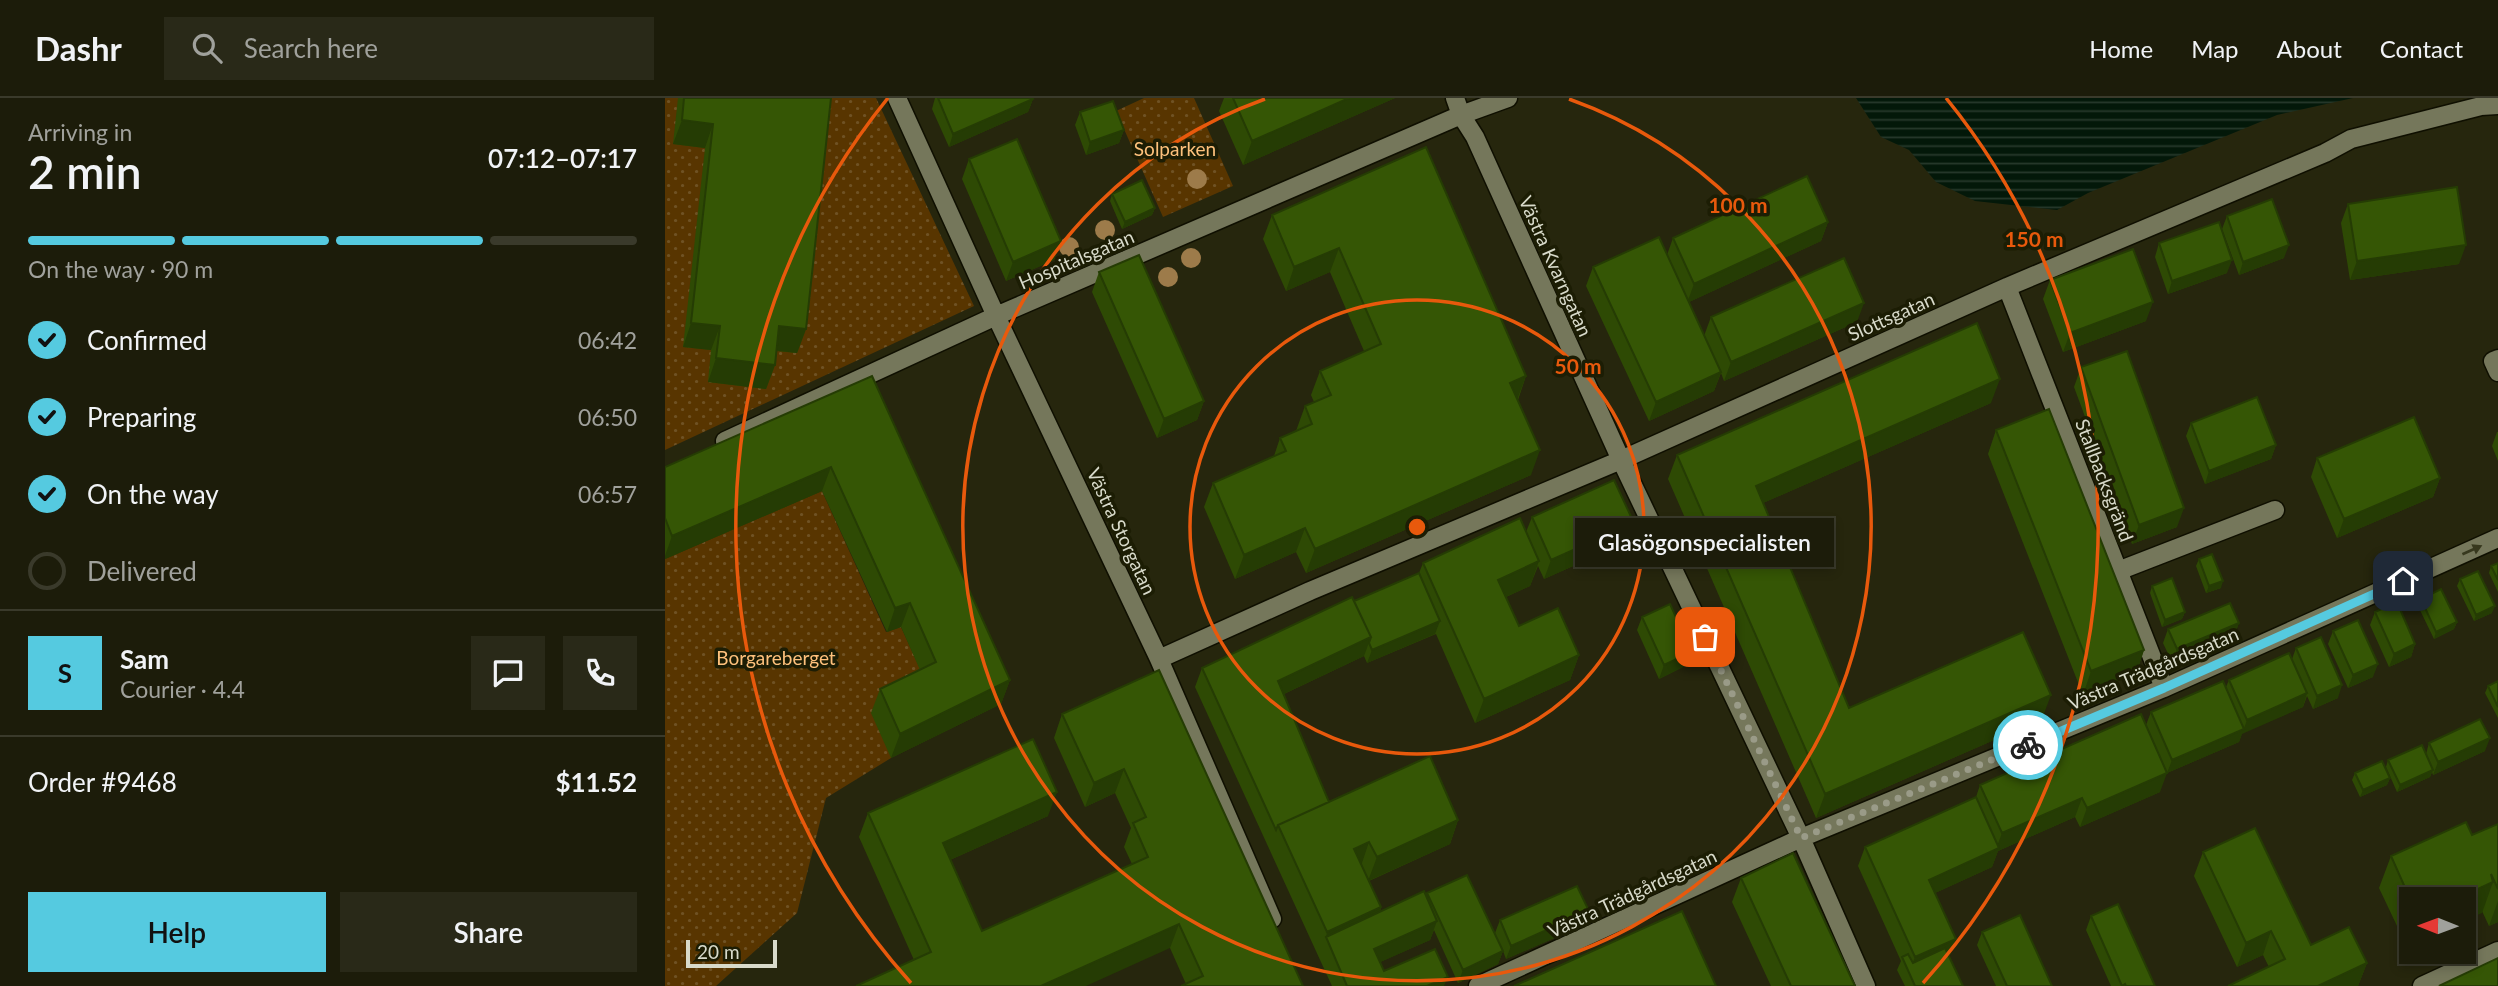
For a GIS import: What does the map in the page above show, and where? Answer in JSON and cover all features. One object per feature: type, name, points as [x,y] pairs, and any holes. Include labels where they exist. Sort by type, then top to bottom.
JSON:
[{"type":"street","name":"Västra Storgatan","points":[[897,98],[996,316],[1159,659],[1279,936]]},
{"type":"street","name":"Hospitalsgatan","points":[[714,446],[1458,106],[1508,98]]},
{"type":"street","name":"Slottsgatan","points":[[1159,659],[1310,591],[1621,460],[2007,287],[2325,153],[2351,139],[2481,106],[2498,105]]},
{"type":"street","name":"Västra Kvarngatan","points":[[1458,106],[1475,137],[1621,460],[1801,838],[1866,986]]},
{"type":"street","name":"Stallbacksgränd","points":[[2007,287],[2164,688]]},
{"type":"street","points":[[2498,359],[2493,361],[2498,372]]},
{"type":"street","points":[[2118,571],[2275,510]]},
{"type":"street","name":"Västra Trädgårdsgatan","points":[[1478,986],[1801,838],[2164,688],[2498,538]]},
{"type":"street","points":[[2422,986],[2498,951]]},
{"type":"green space","points":[[665,98],[876,98],[974,306],[665,450]]},
{"type":"green space","name":"Solparken","points":[[1144,98],[1194,98],[1233,186],[1163,217],[1116,111]]},
{"type":"green space","name":"Borgareberget","points":[[822,491],[886,632],[901,627],[928,686],[891,758],[826,798],[797,913],[716,986],[665,986],[665,559]]},
{"type":"shaded area","points":[[1856,98],[2353,98],[2277,115],[2088,193],[2057,210],[1975,201],[1936,182],[1909,150],[1881,137]]},
{"type":"building","points":[[684,98],[831,98],[806,329],[779,326],[775,365],[716,358],[720,326],[691,323],[713,124],[682,120]]},
{"type":"building","points":[[938,98],[1032,98],[1033,99],[953,134]]},
{"type":"building","points":[[1233,98],[1349,98],[1252,141]]},
{"type":"building","points":[[1113,101],[1124,130],[1090,142],[1080,112]]},
{"type":"building","points":[[1017,139],[1061,241],[1013,262],[969,159]]},
{"type":"building","points":[[1426,147],[1526,376],[1510,383],[1540,450],[1315,549],[1305,528],[1244,555],[1213,483],[1286,451],[1280,438],[1312,424],[1305,406],[1331,395],[1320,371],[1381,344],[1339,248],[1294,267],[1272,215]]},
{"type":"building","points":[[1807,176],[1828,222],[1694,284],[1673,238]]},
{"type":"building","points":[[1142,180],[1155,208],[1125,222],[1112,194]]},
{"type":"building","points":[[2457,187],[2466,245],[2357,261],[2348,204]]},
{"type":"building","points":[[2272,199],[2289,245],[2243,262],[2227,216]]},
{"type":"building","points":[[2219,222],[2232,260],[2172,281],[2159,243]]},
{"type":"building","points":[[1659,237],[1721,372],[1656,402],[1593,267]]},
{"type":"building","points":[[2133,249],[2153,302],[2070,333],[2050,280]]},
{"type":"building","points":[[1139,255],[1204,401],[1164,419],[1099,272]]},
{"type":"building","points":[[1844,258],[1864,303],[1731,362],[1711,317]]},
{"type":"building","points":[[1977,323],[2000,379],[1756,486],[1849,708],[2023,632],[2051,695],[1825,794],[1677,455]]},
{"type":"building","points":[[2127,351],[2184,508],[2139,525],[2081,367]]},
{"type":"building","points":[[872,376],[1010,680],[900,734],[880,689],[936,662],[910,603],[895,608],[831,467],[672,536],[665,518],[665,467]]},
{"type":"building","points":[[2257,397],[2276,445],[2209,471],[2191,423]]},
{"type":"building","points":[[2049,409],[2144,650],[2091,671],[1996,430]]},
{"type":"building","points":[[2414,417],[2440,478],[2344,519],[2317,458]]},
{"type":"building","points":[[1614,480],[1634,523],[1551,560],[1532,517]]},
{"type":"building","points":[[1520,518],[1539,561],[1498,580],[1519,626],[1558,608],[1579,655],[1484,699],[1423,563]]},
{"type":"building","points":[[2212,554],[2223,581],[2209,586],[2199,559]]},
{"type":"building","points":[[2498,563],[2498,580],[2491,566]]},
{"type":"building","points":[[2478,571],[2495,606],[2476,615],[2460,579]]},
{"type":"building","points":[[1419,573],[1440,621],[1372,650],[1369,643],[1371,637],[1354,601]]},
{"type":"building","points":[[2172,578],[2185,612],[2165,620],[2152,586]]},
{"type":"building","points":[[2441,589],[2457,622],[2436,632],[2421,599]]},
{"type":"building","points":[[1352,597],[1371,637],[1278,681],[1329,802],[1278,825],[1276,830],[1202,668]]},
{"type":"building","points":[[2397,602],[2415,644],[2394,654],[2375,612]]},
{"type":"building","points":[[2230,603],[2239,623],[2177,649],[2168,629]]},
{"type":"building","points":[[1670,604],[1692,652],[1664,665],[1642,617]]},
{"type":"building","points":[[2358,620],[2378,664],[2353,675],[2333,631]]},
{"type":"building","points":[[2321,637],[2342,685],[2317,696],[2296,648]]},
{"type":"building","points":[[2289,653],[2307,693],[2247,720],[2229,680]]},
{"type":"building","points":[[1159,670],[1303,986],[1181,986],[1203,976],[1179,924],[1041,986],[856,986],[931,952],[868,813],[1033,739],[1057,792],[943,843],[982,931],[1148,857],[1133,823],[1146,817],[1124,769],[1094,783],[1062,714]]},
{"type":"building","points":[[2223,681],[2244,729],[2172,760],[2151,712]]},
{"type":"building","points":[[2498,681],[2498,707],[2488,686]]},
{"type":"building","points":[[2141,714],[2167,773],[2087,808],[2082,798],[2002,833],[1980,785]]},
{"type":"building","points":[[2480,719],[2490,738],[2438,762],[2429,743]]},
{"type":"building","points":[[2422,745],[2433,770],[2400,785],[2388,760]]},
{"type":"building","points":[[1430,756],[1458,820],[1377,857],[1369,842],[1354,849],[1381,907],[1327,932],[1278,825]]},
{"type":"building","points":[[2382,761],[2390,778],[2363,790],[2355,773]]},
{"type":"building","points":[[1976,797],[1999,848],[1929,880],[1956,939],[1915,957],[1865,847]]},
{"type":"building","points":[[2466,822],[2472,835],[2498,824],[2498,889],[2491,874],[2493,882],[2476,890],[2476,887],[2405,887],[2391,856]]},
{"type":"building","points":[[2255,828],[2311,945],[2349,927],[2367,963],[2318,986],[2228,986],[2285,959],[2271,931],[2246,943],[2203,852]]},
{"type":"building","points":[[1793,853],[1855,986],[1791,986],[1741,878]]},
{"type":"building","points":[[1467,875],[1503,951],[1463,970],[1427,893]]},
{"type":"building","points":[[1577,886],[1589,911],[1511,946],[1500,920]]},
{"type":"building","points":[[1424,891],[1437,921],[1374,949],[1384,971],[1435,949],[1448,977],[1427,986],[1347,986],[1326,937]]},
{"type":"building","points":[[2118,904],[2155,986],[2122,986],[2091,916]]},
{"type":"building","points":[[1682,911],[1716,986],[1514,986]]},
{"type":"building","points":[[2020,915],[2052,986],[2007,986],[1982,932]]},
{"type":"building","points":[[1945,948],[1963,986],[1915,986],[1902,957],[1908,954],[1913,963]]},
{"type":"building","points":[[2498,958],[2498,986],[2439,986]]},
{"type":"way so far","points":[[1705,637],[1801,838],[2028,745]]},
{"type":"place","name":"Glasögonspecialisten","points":[[1705,637]]},
{"type":"route","points":[[2028,745],[2164,688],[2403,581]]}]
